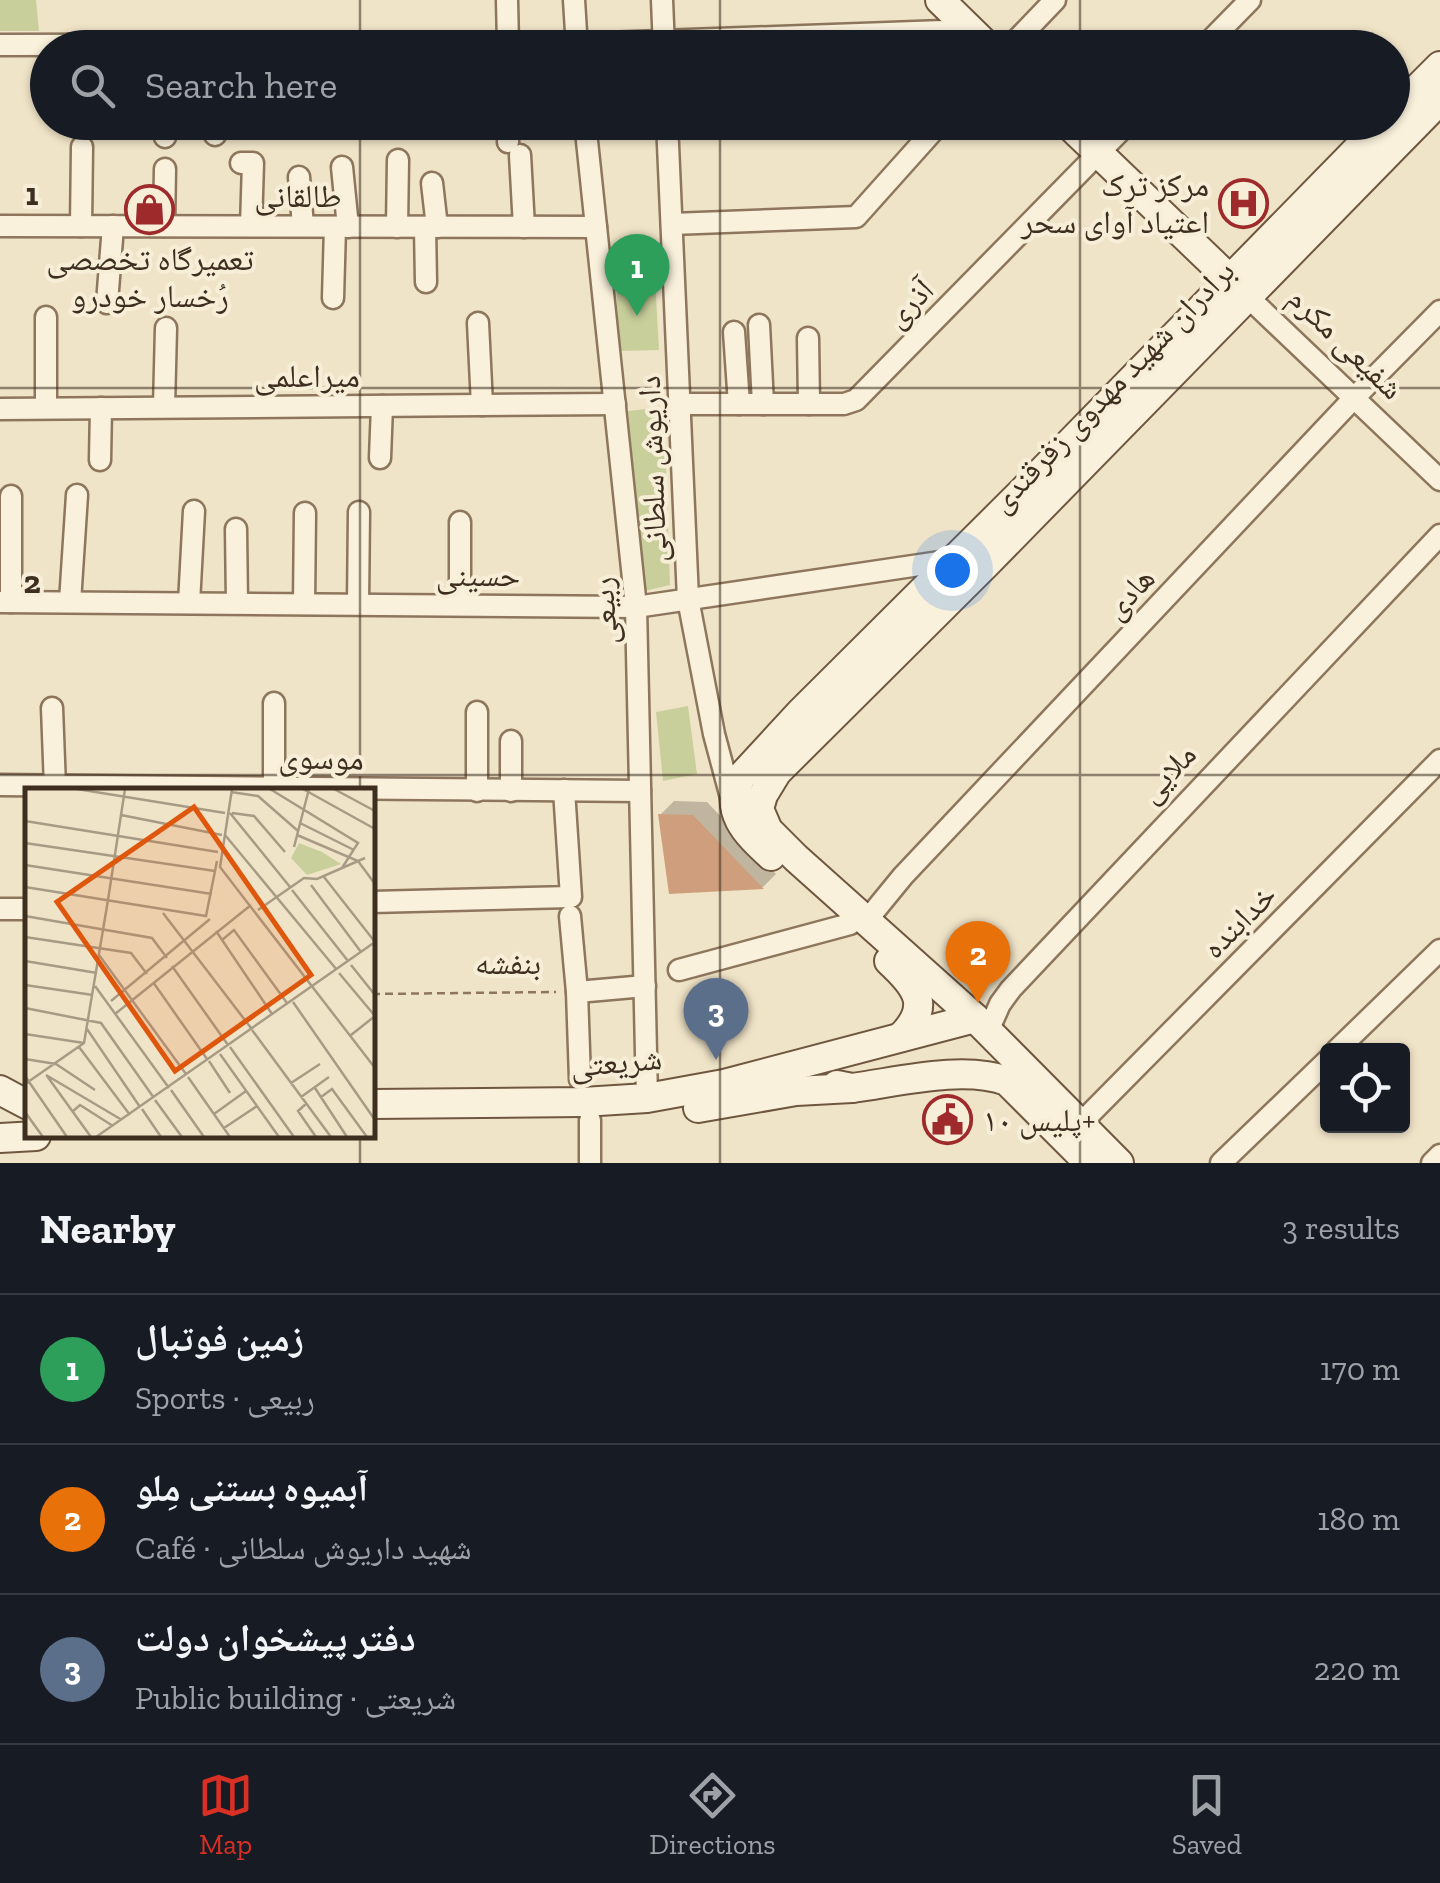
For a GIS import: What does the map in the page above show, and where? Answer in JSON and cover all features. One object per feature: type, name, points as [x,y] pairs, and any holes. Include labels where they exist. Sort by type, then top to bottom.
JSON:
[{"type":"main road","points":[[940,0],[971,30]]},
{"type":"main road","points":[[1410,96],[1440,66]]},
{"type":"main road","name":"برادران شهید مهدوی زفرقندی","points":[[1410,128],[1440,100]]},
{"type":"main road","name":"شفیعی مکرم","points":[[1084,140],[1239,288]]},
{"type":"main road","name":"برادران شهید مهدوی زفرقندی","points":[[791,863],[758,808],[777,772],[987,563],[1239,288],[1368,140]]},
{"type":"main road","name":"برادران شهید مهدوی زفرقندی","points":[[734,808],[735,789],[741,777],[800,713],[953,560],[1397,140]]},
{"type":"main road","points":[[953,560],[987,563]]},
{"type":"main road","points":[[734,808],[757,841],[791,863],[982,1024],[1073,1131],[1090,1163]]},
{"type":"main road","points":[[858,922],[900,970],[920,1001],[908,1035]]},
{"type":"main road","name":"شریعتی","points":[[375,1104],[647,1098],[800,1066],[908,1035],[982,1024]]},
{"type":"main road","name":"ملایی","points":[[966,1073],[980,1052],[982,1024]]},
{"type":"main road","points":[[908,1035],[929,1034],[947,1045],[950,1056],[934,1077]]},
{"type":"main road","points":[[840,1052],[831,1056],[826,1075],[830,1082],[852,1088]]},
{"type":"main road","name":"شریعتی","points":[[375,1122],[590,1120],[678,1112],[796,1091],[966,1073],[1007,1080],[1073,1131]]},
{"type":"main road","points":[[0,1090],[25,1103]]},
{"type":"main road","points":[[0,1116],[25,1114]]},
{"type":"main road","points":[[1073,1131],[1119,1163]]},
{"type":"main road","points":[[0,1138],[25,1137]]},
{"type":"street","points":[[507,0],[508,30]]},
{"type":"street","points":[[574,0],[576,30]]},
{"type":"street","points":[[662,0],[663,30]]},
{"type":"street","points":[[1027,30],[1056,0]]},
{"type":"street","points":[[1221,30],[1250,0]]},
{"type":"street","points":[[0,45],[30,45]]},
{"type":"street","points":[[512,140],[524,227]]},
{"type":"street","name":"ربیعی","points":[[587,140],[636,607],[647,1098]]},
{"type":"street","name":"داریوش سلطانی","points":[[668,140],[688,599],[714,734],[734,808]]},
{"type":"street","points":[[672,224],[856,218],[925,140]]},
{"type":"street","name":"آذری","points":[[679,404],[844,404],[856,400],[1112,140]]},
{"type":"street","points":[[81,226],[82,147]]},
{"type":"street","points":[[397,227],[398,160]]},
{"type":"street","points":[[241,164],[254,163],[251,226]]},
{"type":"street","points":[[333,298],[342,226],[342,167]]},
{"type":"street","points":[[164,226],[165,168]]},
{"type":"street","points":[[298,177],[302,226]]},
{"type":"street","points":[[426,282],[432,184]]},
{"type":"street","name":"طالقانی","points":[[0,226],[596,227]]},
{"type":"street","points":[[106,302],[112,226]]},
{"type":"street","name":"شفیعی مکرم","points":[[1239,288],[1440,480]]},
{"type":"street","name":"هادی","points":[[858,922],[1440,311]]},
{"type":"street","points":[[46,318],[46,408]]},
{"type":"street","points":[[478,323],[482,405]]},
{"type":"street","points":[[759,326],[763,404]]},
{"type":"street","points":[[164,408],[166,328]]},
{"type":"street","points":[[734,332],[739,404]]},
{"type":"street","points":[[808,338],[809,404]]},
{"type":"street","name":"میراعلمی","points":[[0,409],[615,404]]},
{"type":"street","points":[[380,458],[382,406]]},
{"type":"street","points":[[100,460],[101,408]]},
{"type":"street","points":[[6,602],[11,496]]},
{"type":"street","points":[[70,602],[77,496]]},
{"type":"street","points":[[189,603],[194,511]]},
{"type":"street","points":[[358,604],[359,512]]},
{"type":"street","points":[[304,604],[305,513]]},
{"type":"street","points":[[460,522],[460,605]]},
{"type":"street","points":[[236,529],[237,604]]},
{"type":"street","name":"ملایی","points":[[982,1024],[1440,535]]},
{"type":"street","name":"حسینی","points":[[6,602],[636,607],[953,560]]},
{"type":"street","points":[[274,703],[274,787]]},
{"type":"street","points":[[52,708],[55,787]]},
{"type":"street","points":[[477,712],[477,791]]},
{"type":"street","points":[[511,741],[512,791]]},
{"type":"street","name":"خدابنده","points":[[1073,1131],[1440,760]]},
{"type":"street","name":"موسوی","points":[[0,784],[325,788]]},
{"type":"street","name":"موسوی","points":[[375,789],[640,791]]},
{"type":"street","points":[[564,790],[580,1079]]},
{"type":"street","points":[[375,902],[570,907]]},
{"type":"street","points":[[679,970],[858,922]]},
{"type":"street","points":[[1344,1043],[1440,950]]},
{"type":"street","name":"بنفشه","points":[[577,992],[644,986]]},
{"type":"street","points":[[1221,1163],[1320,1068]]},
{"type":"street","points":[[590,1120],[590,1163]]},
{"type":"street","points":[[1432,1163],[1440,1156]]},
{"type":"path","points":[[600,260],[621,275],[673,260]]},
{"type":"path","name":"بنفشه","points":[[375,994],[577,992]]},
{"type":"green space","points":[[0,0],[36,0],[39,30],[0,31]]},
{"type":"green space","points":[[655,278],[659,350],[619,351],[616,282]]},
{"type":"green space","points":[[664,407],[670,585],[645,591],[628,411]]},
{"type":"green space","points":[[688,706],[697,774],[663,781],[656,712]]},
{"type":"building","points":[[658,814],[693,815],[764,889],[669,894]]},
{"type":"place","name":"مرکز ترک اعتیاد آوای سحر","points":[[1244,203]]},
{"type":"place","name":"تعمیرگاه تخصصی رُخسار خودرو","points":[[150,209]]},
{"type":"place","name":"زمین فوتبال","points":[[637,316]]},
{"type":"place","name":"آبمیوه بستنی مِلو","points":[[978,1003]]},
{"type":"place","name":"دفتر پیشخوان دولت","points":[[716,1060]]},
{"type":"place","name":"پلیس ۱۰+","points":[[948,1120]]}]
